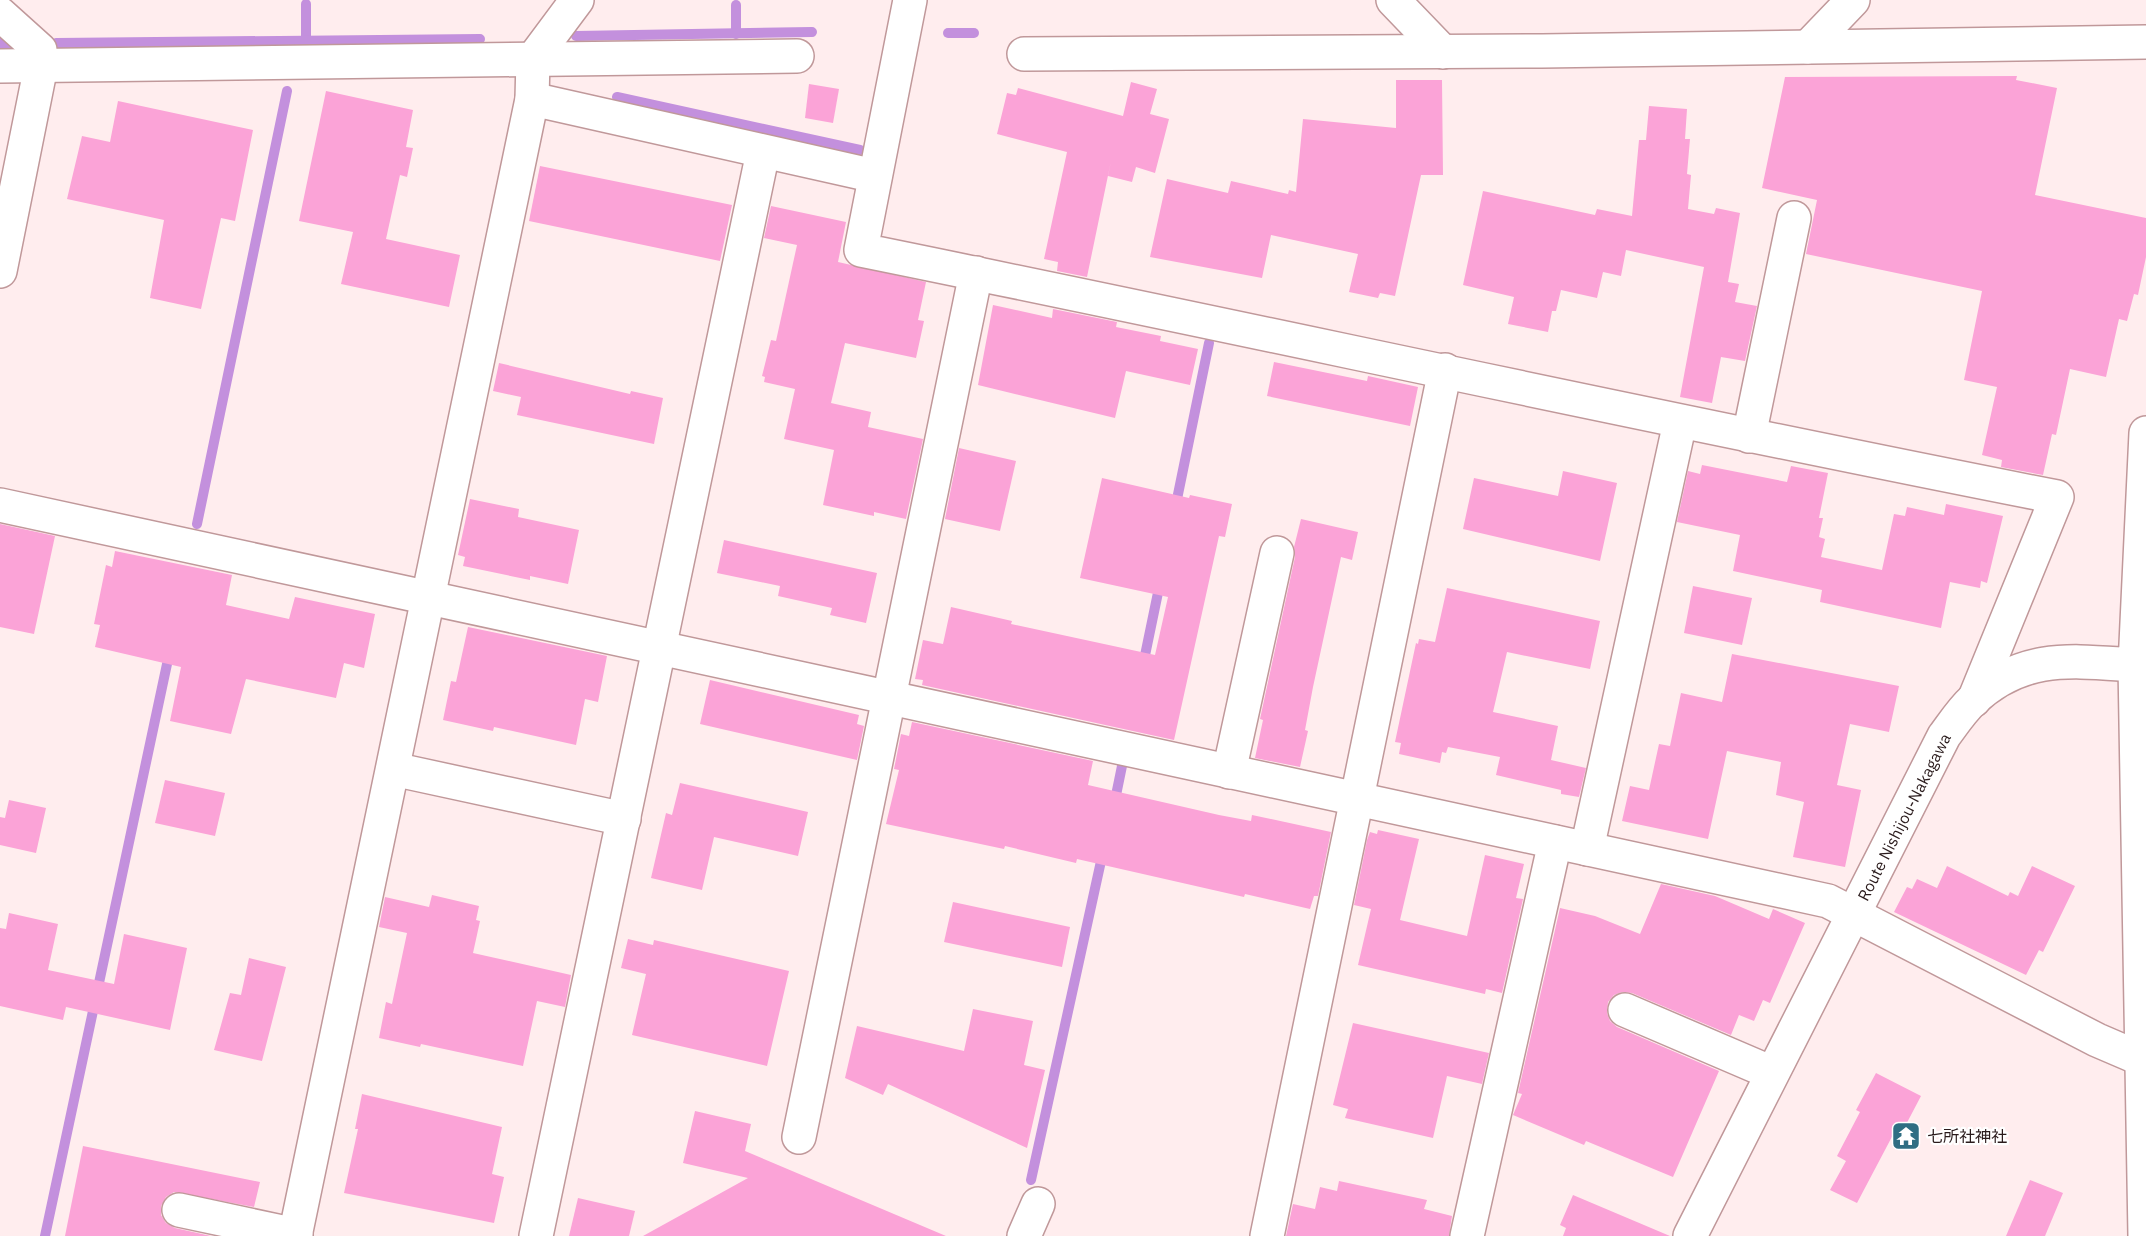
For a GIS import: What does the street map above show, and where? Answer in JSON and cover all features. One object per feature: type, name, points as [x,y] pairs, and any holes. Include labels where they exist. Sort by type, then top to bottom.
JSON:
[{"type":"street","points":[[179,1210],[296,1236],[532,99],[532,59],[577,0]]},
{"type":"street","points":[[910,0],[861,250],[1445,370],[1680,422],[2057,497],[1974,700]]},
{"type":"street","points":[[1394,0],[1443,52]]},
{"type":"street","points":[[1808,47],[1853,0]]},
{"type":"street","points":[[0,14],[40,50],[41,66],[0,271]]},
{"type":"street","points":[[1024,54],[1443,52],[2146,42]]},
{"type":"street","points":[[0,66],[797,56]]},
{"type":"street","points":[[532,99],[875,176]]},
{"type":"street","points":[[536,1236],[763,152]]},
{"type":"street","points":[[1749,436],[1794,218]]},
{"type":"street","points":[[799,1137],[976,273]]},
{"type":"street","points":[[1267,1236],[1445,370]]},
{"type":"street","points":[[1587,849],[1680,422]]},
{"type":"street","points":[[2145,1216],[2143,891],[2135,665],[2146,433]]},
{"type":"street","points":[[0,505],[1828,901],[2097,1040],[2143,1060]]},
{"type":"street","points":[[1229,772],[1277,553]]},
{"type":"street","name":"Route Nishijou-Nakagawa","points":[[1690,1236],[1944,736],[1974,700],[2016,669],[2062,661],[2135,665]]},
{"type":"street","points":[[393,769],[624,819]]},
{"type":"street","points":[[1467,1236],[1555,842]]},
{"type":"street","points":[[1625,1010],[1772,1073]]},
{"type":"street","points":[[1024,1236],[1038,1204]]},
{"type":"building","points":[[2017,76],[2016,80],[2057,88],[2035,195],[2146,218],[2146,257],[2138,295],[2134,294],[2127,321],[2119,319],[2106,377],[2070,369],[2056,435],[2052,434],[2043,475],[2001,467],[2002,460],[1982,455],[1997,387],[1964,380],[1982,291],[1806,254],[1817,200],[1762,188],[1785,77]]},
{"type":"building","points":[[1396,80],[1442,80],[1443,175],[1421,175],[1395,296],[1380,293],[1378,298],[1349,292],[1358,254],[1271,235],[1262,278],[1150,257],[1167,179],[1228,193],[1231,181],[1288,194],[1289,190],[1296,192],[1303,119],[1396,128]]},
{"type":"building","points":[[1131,82],[1157,89],[1150,114],[1169,119],[1155,173],[1136,167],[1132,182],[1108,176],[1111,161],[1087,277],[1057,271],[1058,262],[1044,259],[1067,152],[997,134],[1007,93],[1016,95],[1018,88],[1123,116]]},
{"type":"building","points":[[809,84],[839,89],[833,123],[805,118]]},
{"type":"building","points":[[326,91],[413,110],[406,147],[413,148],[407,177],[400,175],[386,239],[460,255],[449,307],[341,284],[353,232],[299,221]]},
{"type":"building","points":[[118,101],[253,130],[235,221],[221,218],[201,309],[150,298],[164,220],[67,199],[82,136],[110,142]]},
{"type":"building","points":[[1649,106],[1687,109],[1685,139],[1690,139],[1687,174],[1691,175],[1688,209],[1714,214],[1716,208],[1740,213],[1728,282],[1739,284],[1735,302],[1757,306],[1745,361],[1721,357],[1712,403],[1680,397],[1704,267],[1626,250],[1621,276],[1603,272],[1597,298],[1561,290],[1556,311],[1552,311],[1548,332],[1508,324],[1514,297],[1463,285],[1483,191],[1595,215],[1597,209],[1632,216],[1639,140],[1646,140]]},
{"type":"building","points":[[540,166],[732,205],[720,261],[529,221]]},
{"type":"building","points":[[771,206],[846,222],[838,262],[926,282],[918,320],[924,321],[916,358],[845,343],[831,403],[871,412],[868,427],[923,439],[906,519],[874,512],[874,516],[823,505],[834,450],[784,439],[795,389],[764,382],[765,377],[762,376],[771,340],[776,341],[797,245],[764,238]]},
{"type":"building","points":[[993,305],[1052,318],[1053,309],[1117,322],[1116,327],[1161,336],[1160,341],[1198,349],[1190,385],[1126,371],[1115,418],[978,385]]},
{"type":"building","points":[[1274,362],[1367,381],[1368,376],[1418,387],[1410,426],[1267,396]]},
{"type":"building","points":[[499,363],[630,394],[631,391],[663,398],[654,444],[517,415],[521,397],[493,391]]},
{"type":"building","points":[[959,448],[1016,461],[1000,531],[945,519]]},
{"type":"building","points":[[1702,465],[1787,482],[1791,466],[1828,473],[1819,518],[1823,518],[1819,537],[1825,539],[1821,557],[1882,570],[1894,514],[1905,516],[1907,507],[1944,515],[1946,504],[2003,516],[1987,583],[1981,581],[1980,588],[1950,582],[1941,628],[1820,602],[1822,590],[1733,571],[1740,535],[1677,522],[1688,471],[1700,474]]},
{"type":"building","points":[[1563,471],[1617,483],[1600,561],[1463,529],[1474,478],[1558,496]]},
{"type":"building","points":[[1102,478],[1189,498],[1190,495],[1232,504],[1225,537],[1219,536],[1174,740],[922,685],[923,680],[915,679],[923,640],[943,644],[951,607],[1012,621],[1011,624],[1155,655],[1168,597],[1080,578]]},
{"type":"building","points":[[470,499],[519,509],[518,517],[579,530],[568,584],[530,576],[530,580],[463,566],[465,557],[458,555]]},
{"type":"building","points":[[1301,519],[1358,532],[1352,560],[1341,557],[1313,687],[1305,730],[1308,731],[1300,767],[1255,758],[1263,720],[1260,719]]},
{"type":"building","points":[[0,524],[55,536],[34,634],[0,627]]},
{"type":"building","points":[[724,540],[877,573],[866,623],[830,615],[832,608],[778,596],[780,586],[717,573]]},
{"type":"building","points":[[115,551],[232,575],[226,605],[289,619],[295,597],[375,614],[364,668],[344,663],[336,698],[246,679],[231,734],[170,721],[181,667],[95,647],[100,625],[94,624],[106,565],[112,567]]},
{"type":"building","points":[[1693,586],[1752,598],[1742,645],[1684,633]]},
{"type":"building","points":[[1447,588],[1600,621],[1590,669],[1507,652],[1493,712],[1558,726],[1551,760],[1586,768],[1579,797],[1561,794],[1561,790],[1496,775],[1500,757],[1448,747],[1446,753],[1442,752],[1440,763],[1399,754],[1401,743],[1395,742],[1416,643],[1418,644],[1419,639],[1435,642]]},
{"type":"building","points":[[468,627],[607,656],[598,702],[585,699],[576,745],[494,727],[493,731],[443,720],[451,681],[456,682]]},
{"type":"building","points":[[1732,654],[1899,686],[1889,732],[1850,724],[1837,785],[1861,790],[1845,867],[1793,857],[1804,802],[1776,795],[1781,762],[1727,751],[1708,839],[1622,821],[1630,786],[1649,790],[1659,744],[1670,746],[1681,693],[1722,702]]},
{"type":"building","points":[[710,680],[859,715],[857,724],[864,726],[857,760],[700,724]]},
{"type":"building","points":[[912,722],[1093,761],[1088,785],[1219,815],[1251,821],[1252,815],[1331,832],[1318,896],[1314,896],[1310,909],[1245,894],[1244,897],[1077,859],[1076,863],[1005,846],[1004,849],[886,824],[899,770],[894,769],[901,734],[909,736]]},
{"type":"building","points":[[165,780],[225,793],[215,836],[155,823]]},
{"type":"building","points":[[680,783],[808,812],[798,856],[714,837],[702,890],[651,878],[666,813],[672,815]]},
{"type":"building","points":[[9,800],[46,808],[36,853],[0,845],[0,817],[5,818]]},
{"type":"building","points":[[1378,830],[1419,839],[1400,920],[1467,936],[1485,855],[1524,864],[1516,898],[1523,899],[1502,993],[1486,989],[1485,994],[1358,965],[1371,909],[1354,905],[1367,840],[1370,832],[1377,834]]},
{"type":"building","points":[[1947,866],[2008,896],[2010,892],[2018,896],[2032,866],[2075,886],[2043,952],[2039,950],[2026,975],[1894,912],[1907,887],[1912,889],[1917,879],[1937,888]]},
{"type":"building","points":[[1661,884],[1715,896],[1769,919],[1773,909],[1805,923],[1770,1003],[1763,1000],[1754,1021],[1739,1015],[1731,1035],[1632,993],[1622,992],[1614,995],[1608,1002],[1607,1013],[1610,1021],[1617,1027],[1719,1071],[1673,1177],[1586,1141],[1584,1145],[1513,1115],[1522,1094],[1518,1093],[1560,908],[1595,916],[1640,934]]},
{"type":"building","points":[[432,895],[479,906],[476,920],[480,921],[473,953],[571,975],[565,1007],[537,1001],[523,1066],[421,1044],[420,1047],[379,1038],[386,1002],[392,1004],[407,933],[379,927],[385,897],[429,907]]},
{"type":"building","points":[[953,902],[1070,927],[1062,967],[944,942]]},
{"type":"building","points":[[9,913],[58,924],[48,970],[114,984],[124,934],[187,948],[170,1030],[66,1007],[63,1020],[0,1006],[0,928],[6,929]]},
{"type":"building","points":[[628,939],[653,945],[654,940],[789,971],[767,1066],[632,1035],[646,974],[621,968]]},
{"type":"building","points":[[249,958],[286,967],[262,1061],[214,1050],[230,993],[241,995]]},
{"type":"building","points":[[973,1009],[1033,1021],[1024,1065],[1045,1070],[1027,1148],[888,1084],[883,1095],[845,1078],[857,1026],[964,1051]]},
{"type":"building","points":[[1353,1023],[1489,1053],[1482,1084],[1447,1076],[1433,1138],[1345,1118],[1348,1109],[1333,1105]]},
{"type":"building","points":[[1876,1073],[1921,1096],[1901,1134],[1895,1131],[1857,1203],[1830,1190],[1846,1161],[1837,1156],[1860,1112],[1856,1110]]},
{"type":"building","points":[[362,1094],[502,1127],[492,1174],[504,1177],[494,1223],[344,1193],[358,1129],[355,1129]]},
{"type":"building","points":[[695,1111],[751,1124],[745,1151],[946,1236],[643,1236],[748,1178],[683,1163]]},
{"type":"building","points":[[83,1146],[260,1182],[254,1207],[174,1192],[166,1197],[161,1206],[161,1215],[166,1223],[175,1228],[211,1236],[65,1236]]},
{"type":"building","points":[[2030,1180],[2063,1193],[2045,1236],[2006,1236]]},
{"type":"building","points":[[1339,1181],[1427,1200],[1424,1209],[1452,1216],[1449,1236],[1286,1236],[1293,1204],[1315,1209],[1320,1187],[1337,1191]]},
{"type":"building","points":[[1573,1195],[1670,1236],[1563,1236],[1566,1228],[1560,1225]]},
{"type":"building","points":[[578,1198],[635,1211],[629,1236],[569,1236]]},
{"type":"waterway","points":[[306,4],[306,41]]},
{"type":"waterway","points":[[736,5],[736,34]]},
{"type":"waterway","points":[[576,36],[812,32]]},
{"type":"waterway","points":[[948,33],[974,33]]},
{"type":"waterway","points":[[56,43],[480,39]]},
{"type":"waterway","points":[[0,43],[10,43]]},
{"type":"waterway","points":[[197,524],[287,91]]},
{"type":"waterway","points":[[617,97],[860,150]]},
{"type":"waterway","points":[[1175,509],[1209,343]]},
{"type":"waterway","points":[[1143,665],[1160,583]]},
{"type":"waterway","points":[[45,1236],[170,650]]},
{"type":"waterway","points":[[1114,805],[1122,766]]},
{"type":"waterway","points":[[1031,1180],[1103,852]]},
{"type":"place","name":"七所社神社","points":[[1906,1136]]}]
